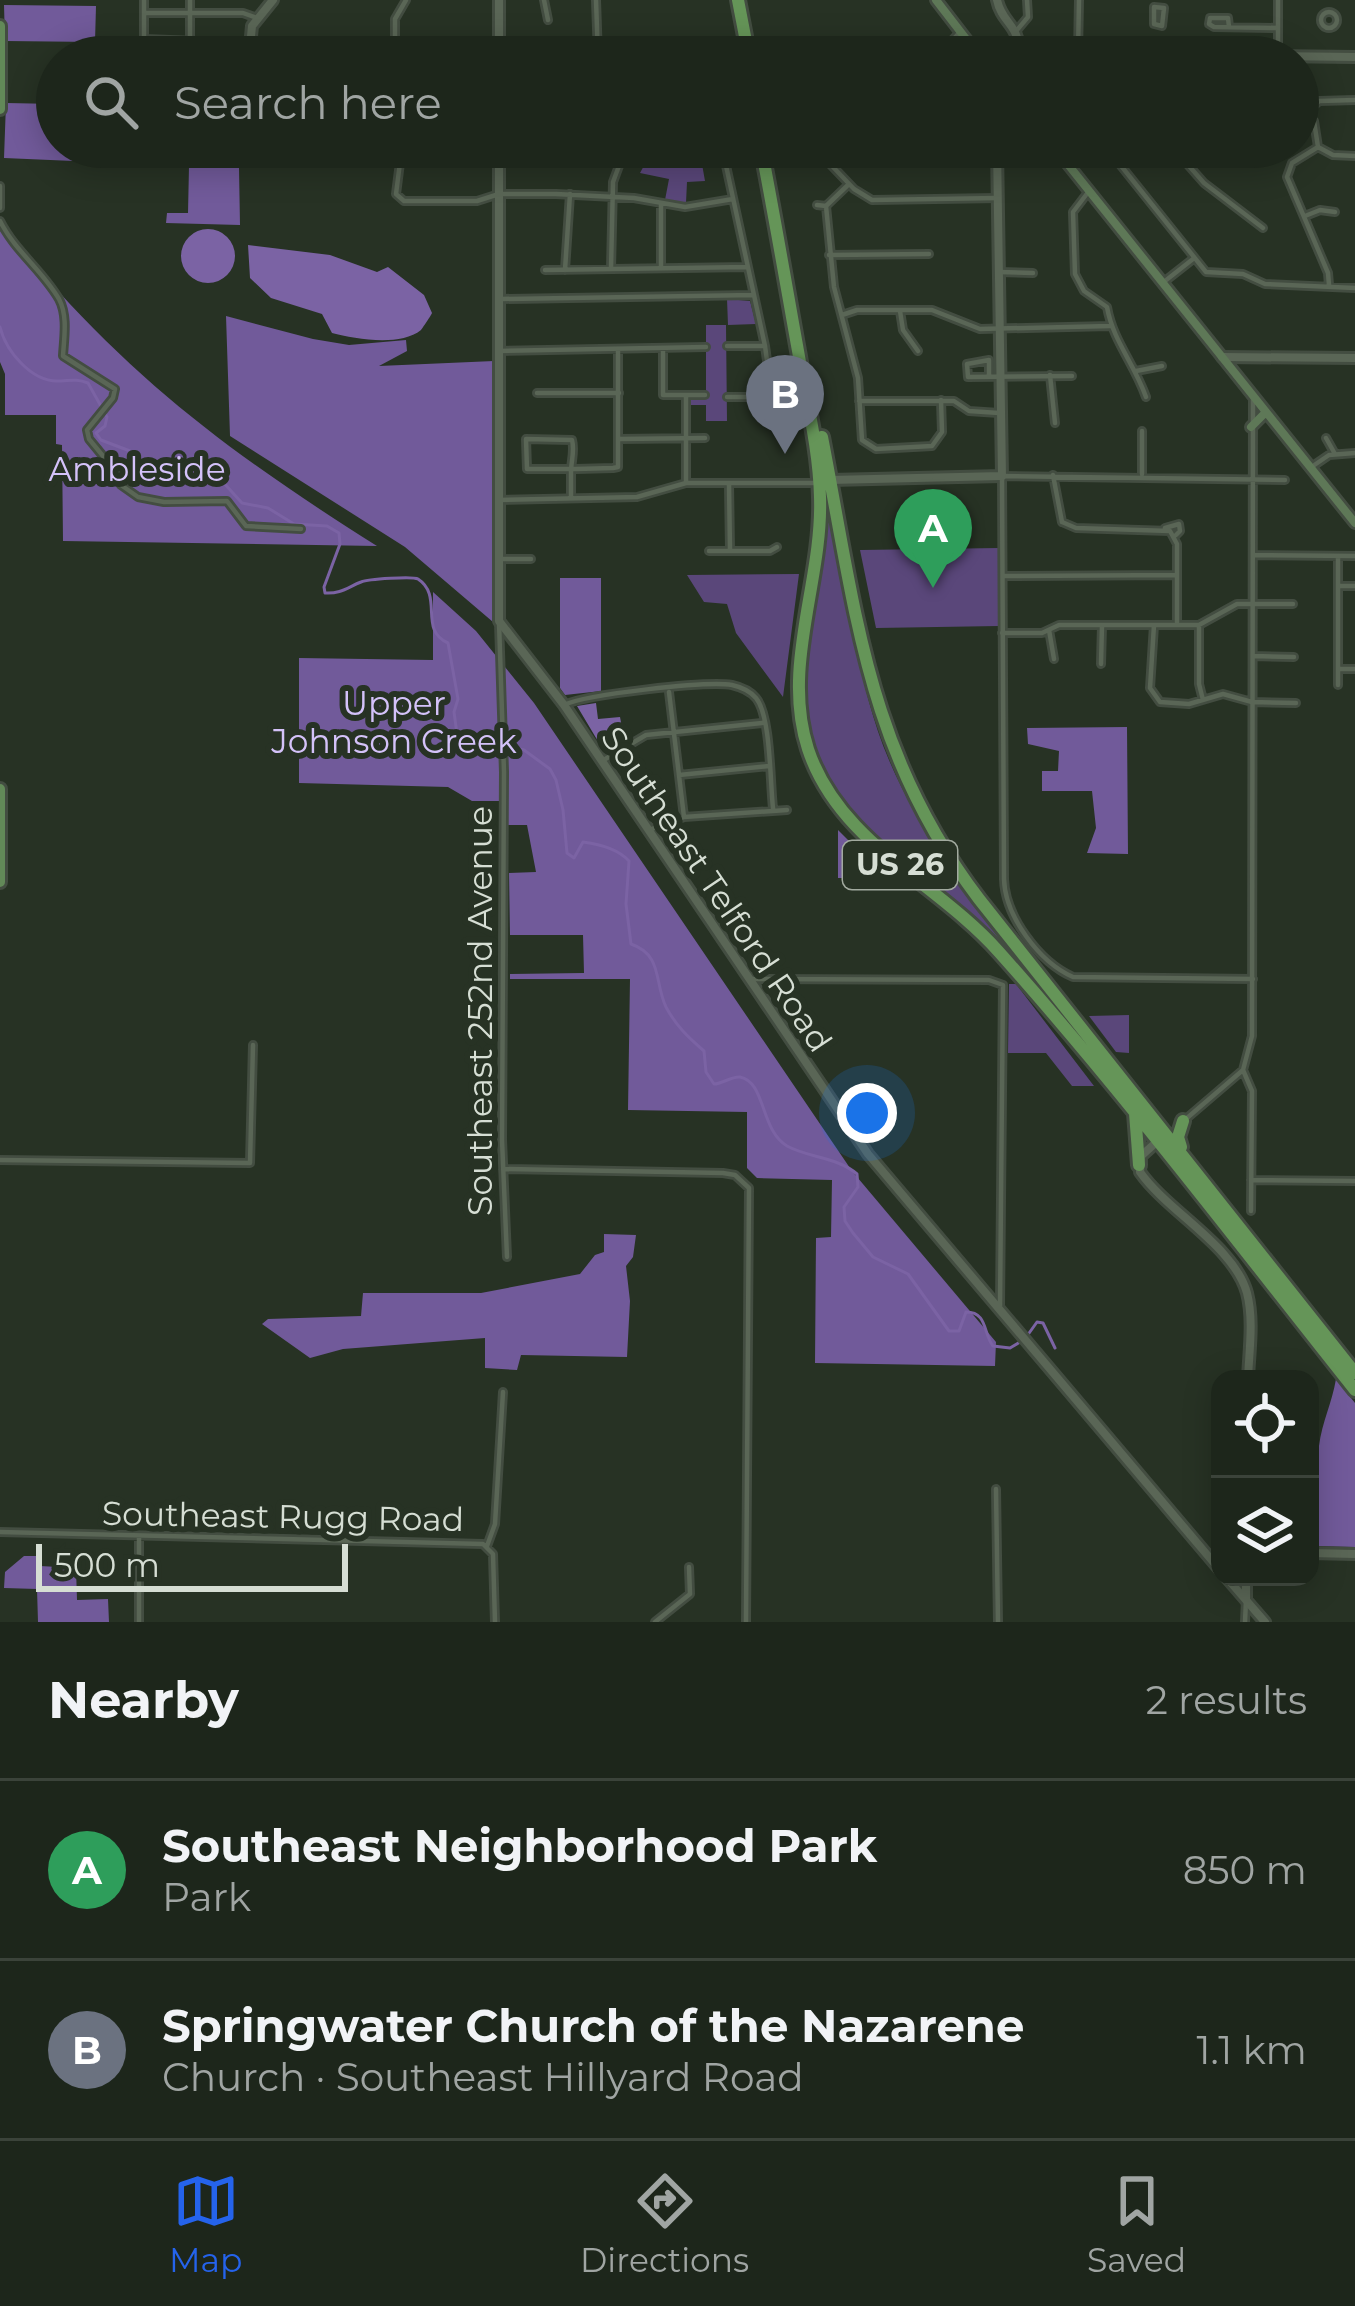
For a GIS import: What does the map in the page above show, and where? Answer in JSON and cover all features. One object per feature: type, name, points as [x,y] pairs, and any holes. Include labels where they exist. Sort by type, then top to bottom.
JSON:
[{"type":"highway","points":[[735,0],[742,36]]},
{"type":"highway","name":"US 26","points":[[768,168],[812,429],[872,689],[914,800],[968,884],[1355,1390]]},
{"type":"highway","name":"US 26","points":[[768,168],[825,481],[799,684],[802,723],[816,769],[850,821],[977,928],[1135,1112],[1193,1169],[1355,1373]]},
{"type":"highway","points":[[1106,1076],[1127,1093],[1198,1186],[1220,1202]]},
{"type":"highway","points":[[1135,1112],[1138,1165]]},
{"type":"highway","points":[[1183,1121],[1178,1140],[1193,1169]]},
{"type":"main road","points":[[936,0],[963,36]]},
{"type":"main road","points":[[0,26],[0,109]]},
{"type":"main road","points":[[1071,168],[1355,524]]},
{"type":"main road","points":[[1251,427],[1266,412]]},
{"type":"main road","points":[[0,789],[0,882]]},
{"type":"street","points":[[144,0],[144,36]]},
{"type":"street","points":[[190,0],[190,36]]},
{"type":"street","points":[[250,36],[257,18],[273,0]]},
{"type":"street","points":[[395,36],[395,19],[406,0]]},
{"type":"street","points":[[499,36],[500,0]]},
{"type":"street","points":[[544,0],[548,20]]},
{"type":"street","points":[[596,0],[597,36]]},
{"type":"street","points":[[997,0],[1001,13],[1017,30]]},
{"type":"street","points":[[1017,36],[1028,17],[1027,0]]},
{"type":"street","points":[[1078,0],[1078,36]]},
{"type":"street","points":[[1278,0],[1278,36]]},
{"type":"street","points":[[1334,0],[1334,11]]},
{"type":"street","points":[[144,13],[246,13],[257,18]]},
{"type":"street","points":[[1228,28],[1278,28]]},
{"type":"street","points":[[955,36],[960,32]]},
{"type":"street","points":[[1319,58],[1355,58]]},
{"type":"street","points":[[1319,101],[1355,100]]},
{"type":"street","points":[[1319,148],[1333,155],[1355,156]]},
{"type":"street","points":[[400,168],[398,197],[404,201],[570,194],[686,208],[733,199]]},
{"type":"street","name":"Southeast 252nd Avenue","points":[[499,168],[498,554],[507,1257]]},
{"type":"street","points":[[611,269],[616,168]]},
{"type":"street","points":[[726,168],[772,397],[727,397]]},
{"type":"street","points":[[834,168],[862,196],[879,200],[998,199]]},
{"type":"street","points":[[997,168],[1000,329],[995,375],[1001,413],[1004,893],[1012,915],[1055,967],[1073,977],[1253,980]]},
{"type":"street","points":[[1122,168],[1210,274],[1248,275],[1264,284],[1355,288]]},
{"type":"street","points":[[1191,168],[1263,228]]},
{"type":"street","points":[[1290,168],[1287,177],[1329,285]]},
{"type":"street","points":[[849,184],[826,206],[829,255],[854,356],[862,440],[884,450],[926,448],[942,432],[940,400]]},
{"type":"street","points":[[0,186],[0,208]]},
{"type":"street","points":[[1089,191],[1073,212],[1075,274],[1084,291],[1105,302],[1110,326],[1146,397]]},
{"type":"street","points":[[565,270],[570,194]]},
{"type":"street","points":[[661,204],[662,268]]},
{"type":"street","points":[[817,205],[826,206]]},
{"type":"street","points":[[1305,216],[1320,210],[1335,212]]},
{"type":"street","points":[[0,221],[7,238],[60,301],[65,326],[62,356],[115,388],[87,434],[124,489],[151,501],[227,501],[242,523],[253,529],[302,529]]},
{"type":"street","points":[[829,255],[929,254]]},
{"type":"street","points":[[1162,283],[1193,259]]},
{"type":"street","points":[[545,270],[748,267]]},
{"type":"street","points":[[999,272],[1033,273]]},
{"type":"street","points":[[498,299],[754,295]]},
{"type":"street","points":[[842,315],[857,310],[932,310],[975,329],[1110,326]]},
{"type":"street","points":[[901,310],[903,330],[917,351]]},
{"type":"street","points":[[727,346],[765,346]]},
{"type":"street","points":[[498,351],[706,347]]},
{"type":"street","points":[[663,348],[663,395],[705,395]]},
{"type":"street","points":[[571,498],[572,469],[572,440],[526,439],[527,469],[572,469],[618,467],[618,349]]},
{"type":"street","points":[[1222,357],[1355,358]]},
{"type":"street","points":[[995,360],[970,361],[966,374],[1072,376]]},
{"type":"street","points":[[1136,371],[1162,366]]},
{"type":"street","points":[[1050,376],[1055,423]]},
{"type":"street","points":[[537,393],[619,393]]},
{"type":"street","points":[[686,395],[686,483]]},
{"type":"street","points":[[1248,1370],[1249,1306],[1243,1282],[1141,1175],[1138,1165],[1144,1152],[1243,1070],[1252,1036],[1253,396]]},
{"type":"street","points":[[859,400],[954,400],[969,412],[1001,413]]},
{"type":"street","points":[[1142,431],[1142,476]]},
{"type":"street","points":[[619,440],[705,438]]},
{"type":"street","points":[[1326,438],[1335,454]]},
{"type":"street","points":[[1310,468],[1335,454],[1355,453]]},
{"type":"street","points":[[498,500],[638,496],[686,483],[1053,475],[1285,479]]},
{"type":"street","points":[[1053,475],[1060,525],[1171,532],[1177,625]]},
{"type":"street","points":[[729,484],[730,551]]},
{"type":"street","points":[[709,551],[777,547]]},
{"type":"street","points":[[498,554],[531,559]]},
{"type":"street","points":[[1253,555],[1355,556]]},
{"type":"street","points":[[1338,556],[1338,685]]},
{"type":"street","points":[[1002,576],[1177,575]]},
{"type":"street","points":[[1338,586],[1355,586]]},
{"type":"street","points":[[1002,633],[1059,625],[1199,625],[1233,605],[1294,604]]},
{"type":"street","name":"Southeast Telford Road","points":[[499,621],[564,705],[868,1154],[1211,1560]]},
{"type":"street","points":[[1101,664],[1102,625]]},
{"type":"street","points":[[1154,625],[1150,688],[1165,704],[1222,694],[1252,702],[1296,703]]},
{"type":"street","points":[[1199,625],[1198,684],[1203,700]]},
{"type":"street","points":[[1049,630],[1054,659]]},
{"type":"street","points":[[1252,656],[1294,657]]},
{"type":"street","points":[[1338,669],[1355,669]]},
{"type":"street","points":[[564,705],[587,698],[722,684],[752,693],[762,708],[773,808]]},
{"type":"street","points":[[669,690],[683,817]]},
{"type":"street","points":[[602,761],[639,737],[764,723]]},
{"type":"street","points":[[679,775],[769,766]]},
{"type":"street","points":[[649,830],[683,817],[787,810]]},
{"type":"street","points":[[748,979],[1000,982],[1004,989],[999,1312]]},
{"type":"street","points":[[0,1160],[250,1163],[253,1045]]},
{"type":"street","points":[[1243,1070],[1252,1091],[1251,1211]]},
{"type":"street","points":[[503,1169],[723,1173],[743,1181],[751,1198],[746,1622]]},
{"type":"street","points":[[1252,1180],[1355,1181]]},
{"type":"street","points":[[488,1546],[495,1524],[503,1392]]},
{"type":"street","points":[[996,1489],[998,1622]]},
{"type":"street","name":"Southeast Rugg Road","points":[[0,1532],[488,1546],[493,1559],[495,1622]]},
{"type":"street","points":[[139,1536],[140,1622]]},
{"type":"street","points":[[1319,1553],[1355,1554]]},
{"type":"street","points":[[655,1622],[690,1594],[689,1567]]},
{"type":"street","name":"Southeast Telford Road","points":[[1234,1586],[1265,1622]]},
{"type":"street","points":[[1245,1622],[1246,1586]]},
{"type":"shaded area","points":[[643,168],[703,168],[705,181],[687,182],[686,203],[665,200],[669,179],[640,173]]},
{"type":"shaded area","points":[[208,229],[227,237],[235,256],[227,275],[208,283],[189,275],[181,256],[189,237]]},
{"type":"shaded area","points":[[248,245],[330,255],[377,272],[388,267],[424,295],[432,313],[421,330],[401,338],[332,333],[322,314],[271,298],[250,278]]},
{"type":"shaded area","points":[[727,299],[750,301],[756,324],[728,325]]},
{"type":"shaded area","points":[[706,325],[726,325],[727,421],[706,421],[706,405],[687,405],[689,399],[706,399]]},
{"type":"shaded area","points":[[823,481],[862,672],[878,731],[907,798],[957,876],[1101,1058],[1098,1061],[977,923],[848,810],[813,753],[805,718],[804,675],[824,537]]},
{"type":"shaded area","points":[[999,548],[999,626],[876,628],[860,550]]},
{"type":"shaded area","points":[[799,574],[783,697],[736,633],[727,604],[704,602],[687,575]]},
{"type":"shaded area","points":[[596,703],[598,719],[620,717],[624,738],[608,749],[602,748],[577,706]]},
{"type":"shaded area","points":[[1009,984],[1016,984],[1094,1086],[1072,1086],[1046,1053],[1008,1053]]},
{"type":"shaded area","points":[[1129,1015],[1129,1053],[1116,1052],[1089,1016]]},
{"type":"green space","points":[[4,5],[96,6],[95,36],[5,41]]},
{"type":"green space","points":[[6,103],[36,104],[36,159],[4,158]]},
{"type":"green space","points":[[189,168],[239,168],[240,225],[166,223],[167,213],[188,213]]},
{"type":"green space","name":"Ambleside","points":[[0,229],[53,291],[170,399],[248,460],[377,546],[63,541],[62,445],[56,444],[56,415],[5,415]]},
{"type":"green space","points":[[226,316],[349,345],[406,340],[407,351],[379,366],[494,361],[493,622],[405,547],[230,436]]},
{"type":"green space","points":[[560,578],[601,578],[601,691],[565,695],[560,688]]},
{"type":"green space","name":"Upper Johnson Creek","points":[[433,592],[476,631],[534,703],[852,1171],[996,1342],[995,1366],[815,1363],[816,1238],[831,1237],[832,1180],[757,1178],[747,1168],[747,1112],[628,1110],[630,979],[510,979],[510,974],[584,973],[583,935],[510,935],[509,873],[536,872],[527,825],[508,825],[508,801],[472,801],[448,787],[299,783],[299,658],[433,660]]},
{"type":"green space","points":[[1127,727],[1128,854],[1087,853],[1096,828],[1092,791],[1042,791],[1042,771],[1058,771],[1059,751],[1028,744],[1027,728]]},
{"type":"green space","points":[[838,830],[859,851],[897,878],[838,878]]},
{"type":"green space","points":[[604,1234],[636,1235],[633,1257],[626,1266],[630,1301],[627,1357],[521,1355],[517,1370],[485,1368],[485,1338],[343,1349],[310,1358],[262,1324],[268,1319],[361,1316],[363,1293],[481,1293],[580,1274],[595,1255],[604,1252]]},
{"type":"green space","points":[[1336,1379],[1355,1403],[1355,1547],[1319,1546],[1322,1429]]},
{"type":"green space","points":[[24,1556],[39,1556],[40,1566],[76,1568],[77,1600],[108,1599],[109,1622],[38,1622],[37,1589],[4,1588],[5,1572]]},
{"type":"waterway","points":[[0,327],[14,355],[38,376],[88,383],[107,417],[96,433],[101,440],[130,451],[142,465],[222,481],[242,503],[268,508],[294,524],[327,526],[339,533],[325,593],[390,578],[414,578],[426,586],[434,630],[448,643],[458,699],[454,712],[457,734],[524,750],[550,769],[563,810],[567,853],[574,858],[583,842],[608,848],[629,861],[626,904],[631,944],[653,962],[666,1007],[704,1051],[706,1072],[714,1084],[737,1077],[748,1081],[778,1139],[857,1174],[858,1187],[844,1207],[845,1221],[873,1257],[908,1274],[949,1331],[959,1331],[966,1312],[973,1313],[982,1320],[993,1346],[1010,1348],[1020,1342]]},
{"type":"waterway","points":[[1027,1336],[1037,1322],[1043,1323],[1055,1348]]},
{"type":"place","name":"Springwater Church of the Nazarene","points":[[785,454]]},
{"type":"place","name":"Southeast Neighborhood Park","points":[[933,588]]}]
